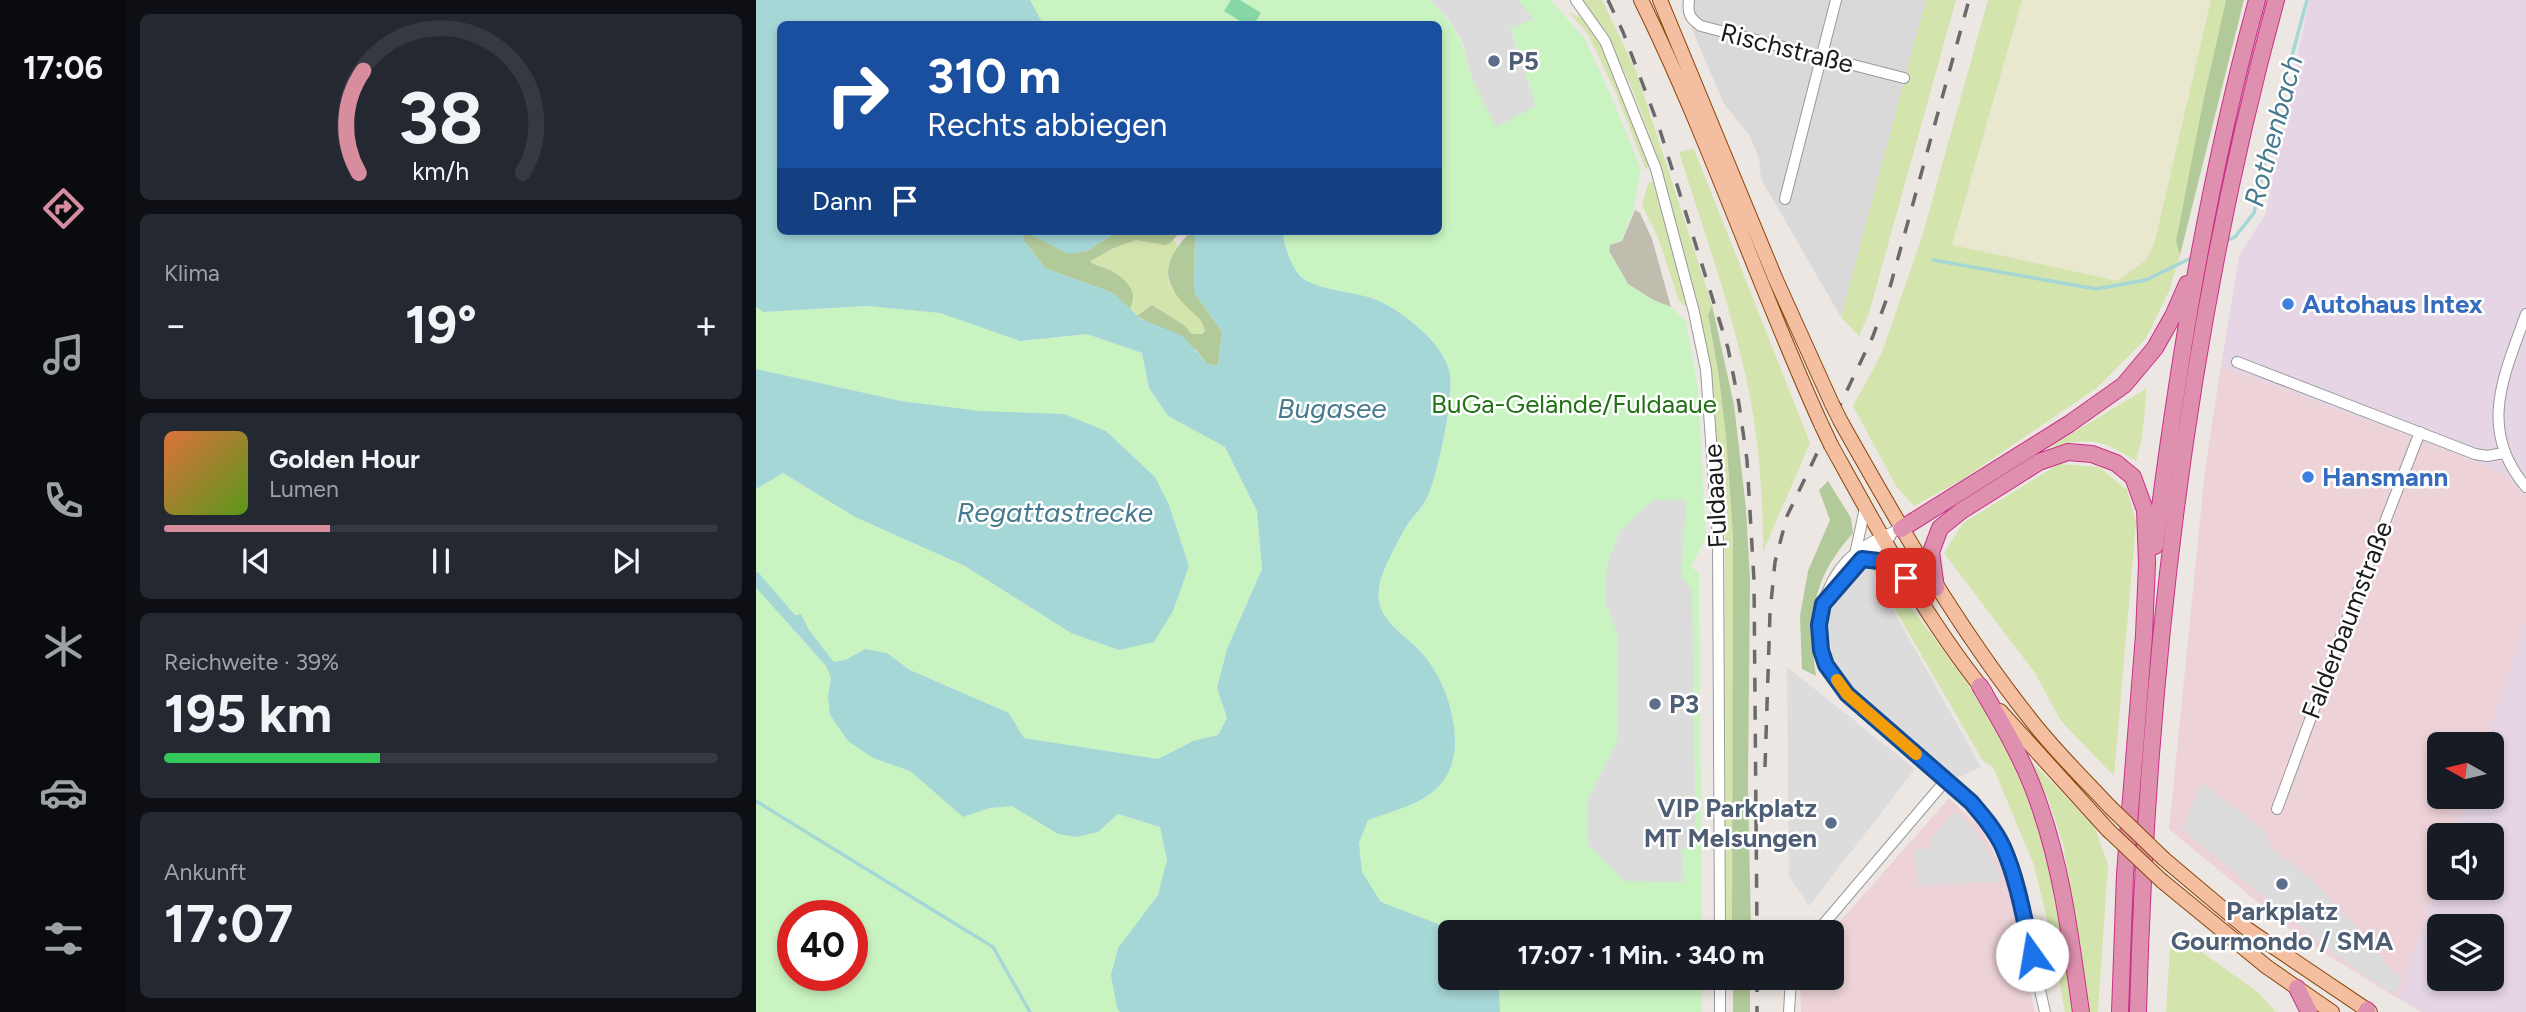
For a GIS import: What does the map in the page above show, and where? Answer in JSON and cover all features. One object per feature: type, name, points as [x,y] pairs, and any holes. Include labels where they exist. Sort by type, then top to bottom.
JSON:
[{"type":"highway","points":[[2120,1012],[2125,874],[2144,635],[2168,440],[2199,253],[2225,129],[2258,0]]},
{"type":"highway","points":[[2138,1012],[2149,794],[2171,555],[2190,416],[2219,248],[2243,132],[2276,0]]},
{"type":"highway","points":[[1901,529],[2058,431],[2124,385],[2141,367],[2166,328],[2182,298],[2199,253]]},
{"type":"highway","points":[[1936,588],[1931,556],[1933,543],[1940,528],[1949,519],[2039,462],[2068,452],[2092,454],[2105,457],[2125,469],[2133,477],[2141,495],[2147,525],[2144,635]]},
{"type":"highway","points":[[1980,686],[2011,740],[2040,805],[2061,878],[2081,1012]]},
{"type":"highway","points":[[2297,988],[2309,1012]]},
{"type":"main road","points":[[1642,0],[1706,148],[1786,347],[1831,445],[1895,563],[1980,686],[2011,725],[2108,830],[2162,881],[2267,967],[2332,1012]]},
{"type":"main road","points":[[1660,0],[1776,280],[1832,404],[1936,588],[2031,721],[2110,807],[2164,859],[2247,929],[2367,1012]]},
{"type":"street","name":"Fuldaaue","points":[[1576,0],[1605,41],[1656,169],[1694,312],[1706,370],[1718,539],[1720,920]]},
{"type":"street","name":"Rischstraße","points":[[1689,0],[1690,17],[1701,26],[1904,78]]},
{"type":"street","points":[[1785,199],[1836,0]]},
{"type":"street","points":[[2526,314],[2500,395],[2499,434],[2511,469],[2526,487]]},
{"type":"street","points":[[2237,362],[2476,454],[2487,456],[2504,453]]},
{"type":"street","name":"Falderbaumstraße","points":[[2277,809],[2420,432]]},
{"type":"street","points":[[1859,555],[1865,508]]},
{"type":"street","points":[[1901,529],[1859,555],[1823,604],[1819,625],[1821,650],[1826,665],[1847,694],[1946,779],[1971,802],[1988,823],[2002,846],[2014,876],[2045,1012]]},
{"type":"street","points":[[1859,555],[1895,563]]},
{"type":"street","points":[[1827,920],[1946,779]]},
{"type":"street","points":[[1720,990],[1720,1012]]},
{"type":"street","points":[[1789,1012],[1790,990]]},
{"type":"shaded area","name":"P5","points":[[1430,0],[1518,0],[1534,19],[1510,29],[1536,106],[1496,127],[1472,79],[1463,43],[1449,19]]},
{"type":"shaded area","points":[[1687,0],[1926,0],[1841,317],[1761,179],[1759,158],[1750,136],[1724,104],[1692,29]]},
{"type":"shaded area","points":[[2022,0],[2211,0],[2154,245],[2146,260],[2118,281],[1952,246]]},
{"type":"shaded area","points":[[2309,0],[2526,0],[2526,495],[2517,489],[2503,472],[2221,366],[2239,256],[2266,213]]},
{"type":"shaded area","points":[[1635,210],[1640,213],[1652,239],[1671,307],[1653,300],[1628,284],[1609,251],[1610,245],[1622,241]]},
{"type":"shaded area","points":[[2221,366],[2503,472],[2517,489],[2526,495],[2526,622],[2489,732],[2427,732],[2427,809],[2463,809],[2458,823],[2427,823],[2427,900],[2432,900],[2399,999],[2303,940],[2169,829],[2205,470]]},
{"type":"shaded area","name":"P3","points":[[1653,500],[1686,500],[1681,576],[1692,589],[1695,813],[1694,843],[1682,849],[1684,882],[1625,881],[1588,845],[1588,798],[1617,741],[1617,634],[1606,603],[1607,565],[1620,531]]},
{"type":"shaded area","points":[[1869,567],[1981,767],[1957,778],[1851,688],[1833,659],[1827,624],[1834,605],[1850,579]]},
{"type":"shaded area","points":[[2526,622],[2526,1012],[2421,1012],[2399,999],[2427,914],[2427,991],[2504,991],[2504,914],[2427,914],[2432,900],[2504,900],[2504,823],[2458,823],[2463,809],[2504,809],[2504,732],[2489,732]]},
{"type":"shaded area","name":"VIP Parkplatz MT Melsungen","points":[[1787,667],[1915,769],[1809,906],[1789,876]]},
{"type":"shaded area","name":"Parkplatz Gourmondo / SMA","points":[[2202,783],[2262,829],[2272,848],[2310,878],[2364,935],[2395,974],[2402,976],[2396,994],[2329,950],[2182,829]]},
{"type":"shaded area","points":[[1949,798],[1981,829],[2005,874],[2035,1012],[1801,1012],[1800,990],[1844,990],[1844,920],[1841,920]]},
{"type":"shaded area","points":[[1955,811],[1977,832],[2001,875],[2000,882],[1917,885],[1916,863],[1912,857],[1918,848],[1928,848],[1931,838]]},
{"type":"green space","name":"BuGa-Gelände/Fuldaaue","points":[[1030,0],[1430,0],[1458,36],[1472,79],[1536,106],[1510,28],[1534,19],[1518,0],[1551,0],[1585,39],[1641,169],[1633,211],[1621,241],[1610,245],[1609,251],[1628,284],[1653,300],[1671,307],[1686,322],[1698,390],[1706,537],[1691,567],[1699,573],[1702,920],[1438,920],[1438,924],[1381,902],[1362,872],[1359,843],[1368,820],[1420,800],[1431,792],[1441,783],[1453,758],[1455,731],[1443,687],[1429,661],[1385,616],[1378,599],[1381,581],[1391,555],[1430,489],[1448,419],[1450,373],[1433,342],[1415,324],[1394,309],[1374,299],[1305,280],[1290,259],[1283,235],[1442,235],[1442,21],[1041,21]],"holes":[[[1620,531],[1692,589],[1695,813],[1693,843],[1682,849],[1683,882],[1588,844],[1589,798],[1617,741],[1617,633],[1606,603],[1607,565]]]},
{"type":"green space","points":[[1231,0],[1240,0],[1261,13],[1256,21],[1240,21],[1224,11]]},
{"type":"green space","points":[[1583,0],[1602,0],[1636,71],[1712,305],[1708,315],[1726,436],[1733,535],[1732,920],[1726,920],[1725,535],[1711,370],[1700,312],[1660,163],[1631,86],[1610,40]]},
{"type":"green space","points":[[1926,0],[1956,0],[1869,313],[1859,336],[1841,317]]},
{"type":"green space","points":[[1988,0],[2022,0],[1952,245],[2118,281],[2146,260],[2154,245],[2211,0],[2226,0],[2176,241],[2180,255],[2169,291],[2146,338],[2098,387],[1960,481],[1914,506],[1896,486],[1853,406],[1881,355],[1922,237]]},
{"type":"green space","points":[[2226,0],[2244,0],[2180,255],[2176,241]]},
{"type":"green space","points":[[1569,12],[1583,19],[1600,44],[1649,165],[1646,170],[1616,93],[1588,34]]},
{"type":"green space","points":[[1694,149],[1810,443],[1763,552],[1760,467],[1747,382],[1724,295],[1679,152]]},
{"type":"green space","points":[[1653,181],[1687,305],[1685,306],[1679,301],[1658,237],[1642,205],[1648,184]]},
{"type":"green space","points":[[1023,235],[1035,235],[1087,251],[1112,235],[1177,235],[1164,245],[1136,240],[1090,261],[1110,270],[1126,282],[1133,297],[1130,309],[1113,293],[1045,268],[1024,241]]},
{"type":"green space","points":[[1187,235],[1195,236],[1194,292],[1222,332],[1218,366],[1207,364],[1196,350],[1137,316],[1152,305],[1184,325],[1192,334],[1202,334],[1205,331],[1201,321],[1179,299],[1169,280],[1170,261]]},
{"type":"green space","points":[[1136,240],[1164,245],[1173,240],[1178,245],[1170,262],[1170,286],[1201,319],[1206,330],[1202,334],[1192,334],[1184,325],[1152,305],[1137,316],[1130,309],[1134,300],[1108,268],[1090,261]]},
{"type":"green space","points":[[1712,305],[1734,405],[1746,509],[1750,580],[1748,785],[1751,920],[1732,920],[1733,535],[1726,436],[1708,315]]},
{"type":"green space","points":[[867,306],[940,313],[1020,341],[1087,334],[1142,353],[1149,388],[1168,416],[1225,447],[1257,511],[1262,569],[1227,649],[1217,688],[1227,718],[1218,735],[1193,741],[1158,759],[1024,738],[1009,713],[910,670],[886,653],[865,649],[845,660],[834,662],[809,630],[801,614],[779,614],[826,666],[831,677],[828,696],[873,758],[910,771],[963,817],[990,808],[1012,806],[1058,834],[1098,832],[1118,814],[1160,827],[1167,860],[1158,895],[1118,948],[1117,1008],[1120,1012],[756,1012],[756,489],[783,473],[855,517],[965,566],[1071,633],[1189,566],[1169,505],[1155,477],[1106,431],[901,401],[756,369],[756,307],[763,312]]},
{"type":"green space","points":[[2147,388],[2142,438],[2136,461],[2094,442],[2074,442],[2048,448]]},
{"type":"green space","points":[[2059,464],[2099,467],[2127,490],[2136,522],[2114,776],[2061,721],[2035,673],[1944,553],[1963,523]]},
{"type":"green space","points":[[1828,481],[1851,518],[1853,533],[1829,566],[1816,600],[1812,635],[1816,676],[1802,669],[1800,616],[1808,571],[1830,520],[1819,490]]},
{"type":"green space","points":[[1871,568],[1885,573],[1950,660],[1989,716],[2016,767],[2030,801],[2050,870],[2074,1012],[2065,1012],[2034,865],[1993,767],[1983,761]]},
{"type":"green space","points":[[2030,760],[2094,826],[2108,864],[2098,1012],[2090,1012],[2063,844],[2048,799]]},
{"type":"green space","points":[[2171,930],[2259,993],[2276,1012],[2166,1012]]},
{"type":"green space","points":[[1499,990],[1702,990],[1702,1012],[1500,1012]]},
{"type":"green space","points":[[1733,990],[1750,990],[1750,1012],[1733,1012]]},
{"type":"water","name":"Bugasee","points":[[756,0],[1030,0],[1041,21],[777,21],[777,235],[1023,235],[1024,241],[1045,268],[1113,293],[1141,319],[1183,336],[1207,364],[1218,366],[1222,332],[1194,292],[1193,235],[1283,235],[1293,265],[1305,280],[1383,303],[1415,324],[1440,351],[1449,370],[1451,386],[1447,419],[1426,500],[1407,525],[1386,565],[1380,581],[1379,599],[1385,616],[1429,661],[1443,687],[1452,716],[1455,746],[1448,773],[1431,793],[1408,806],[1368,820],[1359,843],[1362,872],[1381,902],[1438,924],[1438,990],[1499,990],[1500,1012],[1120,1012],[1111,975],[1118,948],[1158,895],[1167,860],[1160,827],[1118,814],[1098,832],[1077,837],[1058,834],[1012,806],[990,808],[963,817],[910,771],[873,758],[848,741],[830,715],[828,696],[831,677],[826,666],[756,587],[756,572],[795,615],[801,614],[809,630],[834,662],[845,660],[865,649],[887,653],[910,670],[1009,713],[1024,738],[1158,759],[1193,741],[1218,735],[1227,718],[1217,688],[1227,649],[1262,569],[1257,511],[1225,447],[1168,416],[1149,388],[1142,353],[1087,334],[1020,341],[940,313],[867,306],[763,312],[756,307]]},
{"type":"water","points":[[1032,235],[1112,235],[1087,251],[1068,254]]},
{"type":"water","name":"Regattastrecke","points":[[756,369],[901,401],[980,411],[1064,414],[1106,431],[1155,477],[1169,505],[1189,566],[1173,611],[1154,642],[1119,650],[1071,633],[965,566],[855,517],[783,473],[756,489]]},
{"type":"waterway","name":"Rothenbach","points":[[2226,241],[2235,237],[2254,213],[2272,130],[2307,0]]},
{"type":"waterway","name":"Rothenbach","points":[[1933,260],[2096,289],[2146,280],[2193,257]]},
{"type":"waterway","points":[[756,801],[993,947],[1030,1012]]},
{"type":"railway","points":[[1608,0],[1659,127],[1728,348],[1739,404],[1747,460],[1754,580],[1757,920]]},
{"type":"railway","points":[[1765,767],[1770,613],[1775,562],[1787,516],[1873,336],[1887,298],[1969,0]]},
{"type":"railway","points":[[1757,990],[1757,1012]]},
{"type":"slow traffic","points":[[1837,680],[1847,694],[1916,754]]},
{"type":"place","name":"P5","points":[[1494,61]]},
{"type":"place","name":"Autohaus Intex","points":[[2288,304]]},
{"type":"place","name":"Hansmann","points":[[2308,477]]},
{"type":"place","name":"P3","points":[[1655,704]]},
{"type":"place","name":"VIP Parkplatz MT Melsungen","points":[[1831,823]]},
{"type":"place","name":"Parkplatz Gourmondo / SMA","points":[[2282,884]]},
{"type":"route","points":[[1906,578],[1895,563],[1862,559],[1823,604],[1819,625],[1821,650],[1826,665],[1847,694],[1971,802],[1988,823],[2002,846],[2014,876],[2032,955]]}]
